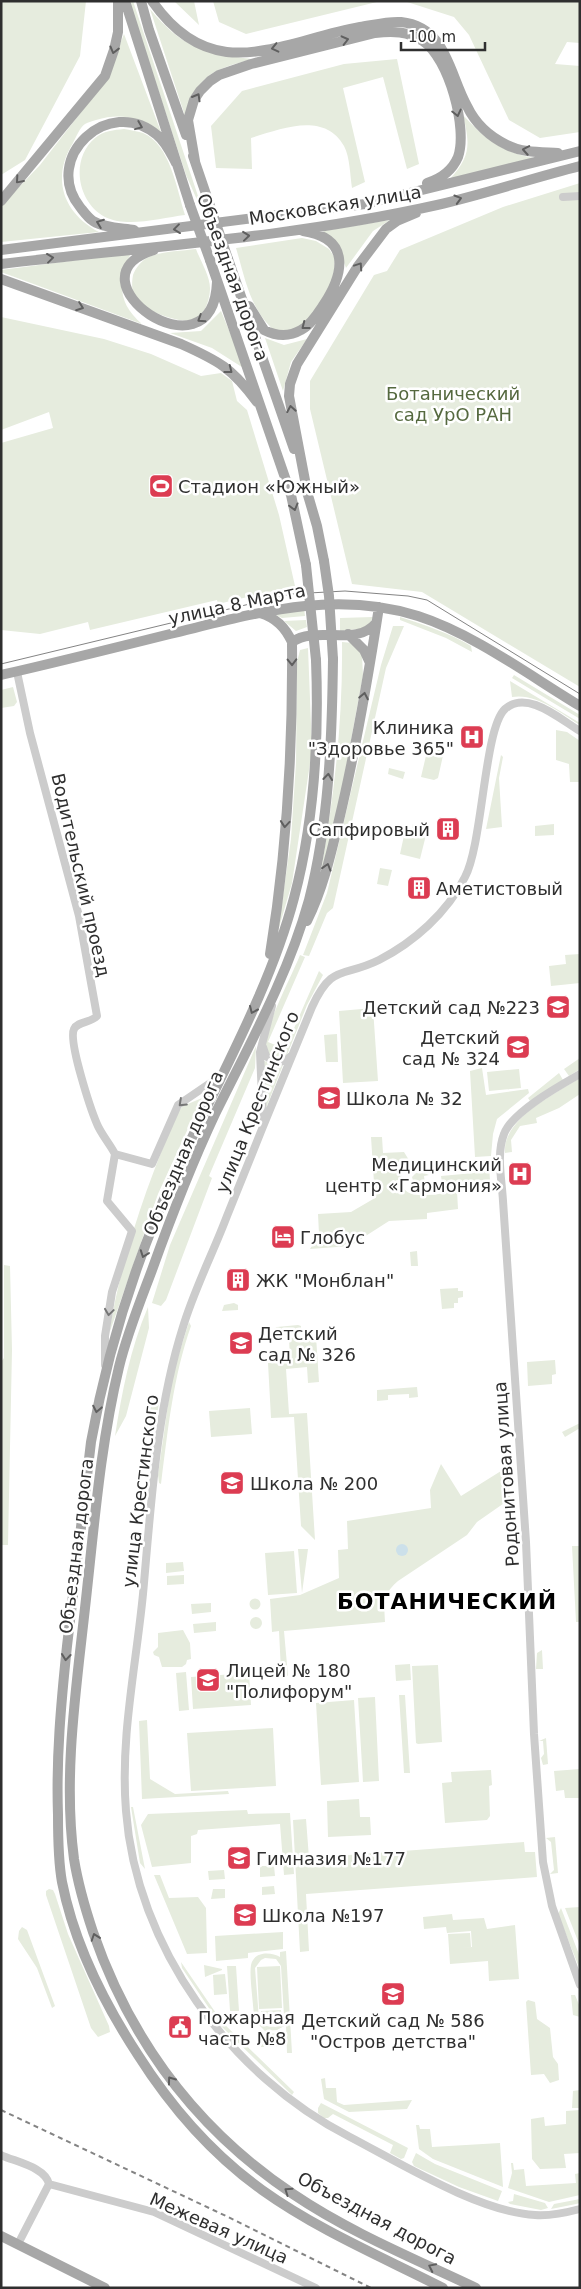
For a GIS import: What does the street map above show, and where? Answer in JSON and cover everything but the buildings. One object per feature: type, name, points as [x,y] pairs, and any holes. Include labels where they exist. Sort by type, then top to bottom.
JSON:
[{"type":"main road","points":[[1,200],[104,76],[114,50],[118,32],[118,1]]},
{"type":"main road","name":"Объездная дорога","points":[[125,1],[190,205],[217,276],[291,495],[306,565],[313,614],[316,660],[316,739],[309,813],[294,898],[265,983],[162,1204],[130,1290],[105,1372],[91,1442],[58,1732],[57,1762],[61,1873],[67,1903],[82,1947],[108,2004],[150,2075],[185,2120],[232,2166],[261,2190],[293,2211],[443,2288]]},
{"type":"main road","name":"Объездная дорога","points":[[142,1],[149,30],[307,491],[324,561],[329,604],[332,659],[332,742],[322,826],[308,901],[289,960],[189,1174],[148,1280],[118,1370],[98,1494],[73,1732],[71,1764],[75,1863],[92,1929],[123,2006],[159,2063],[200,2116],[238,2154],[297,2197],[338,2221],[476,2288]]},
{"type":"main road","points":[[152,1],[165,20],[192,40],[203,46],[238,54],[269,50],[351,29],[380,24],[401,22],[422,28],[434,36],[442,47],[450,61],[467,107],[481,127],[495,139],[522,150],[577,152]]},
{"type":"main road","points":[[195,160],[188,120],[200,91],[219,75],[251,64],[375,33],[395,31],[410,34],[424,41],[435,52],[443,66],[455,104],[461,140],[457,158],[446,174],[435,181],[381,200]]},
{"type":"main road","points":[[147,233],[105,225],[89,218],[74,198],[69,182],[69,167],[73,152],[89,133],[106,124],[132,123],[157,134],[176,163]]},
{"type":"main road","name":"Московская улица","points":[[1,250],[334,209],[381,200],[577,152]]},
{"type":"main road","name":"Московская улица","points":[[1,264],[295,230],[438,205],[580,166]]},
{"type":"main road","points":[[307,491],[289,396],[290,384],[297,364],[312,336],[378,237],[397,221],[438,205]]},
{"type":"main road","points":[[234,277],[264,330],[282,335],[304,330],[333,290],[341,267],[336,250],[324,238],[315,233],[295,230]]},
{"type":"main road","points":[[168,244],[134,260],[128,268],[125,277],[126,290],[141,309],[180,326],[198,322],[207,316],[214,304],[217,276]]},
{"type":"main road","points":[[1,279],[181,344],[210,357],[232,371],[263,411]]},
{"type":"main road","name":"улица 8 Марта","points":[[1,675],[259,613],[319,603],[379,607],[418,616],[452,629],[580,706]]},
{"type":"main road","points":[[289,960],[314,908],[330,857],[346,791],[379,607]]},
{"type":"main road","points":[[259,613],[275,619],[286,630],[292,642],[292,756],[278,900],[265,983]]},
{"type":"main road","points":[[292,642],[305,636],[348,634],[370,630],[376,622]]},
{"type":"main road","points":[[348,634],[364,650],[370,662]]},
{"type":"main road","points":[[1,2236],[104,2288]]},
{"type":"street","points":[[563,198],[580,196]]},
{"type":"street","name":"Водительский проезд","points":[[17,672],[30,732],[79,916],[97,1016],[95,1019],[77,1025],[73,1030],[73,1041],[98,1126],[115,1154]]},
{"type":"street","name":"улица Крестинского","points":[[580,731],[531,704],[517,703],[506,708],[496,730],[477,833],[465,877],[445,907],[422,932],[404,946],[377,961],[333,976],[319,992],[292,1054],[184,1324],[168,1381],[131,1680],[125,1780],[126,1815],[137,1873],[157,1931],[169,1956],[210,2022],[259,2073],[298,2107],[334,2129],[432,2181],[499,2208],[535,2215],[558,2214],[580,2210]]},
{"type":"street","points":[[263,1125],[260,1052],[278,986]]},
{"type":"street","points":[[262,1040],[264,1051],[269,1059],[280,1062],[292,1054]]},
{"type":"street","name":"Родонитовая улица","points":[[580,1074],[527,1109],[513,1121],[504,1135],[501,1147],[526,1542],[541,1837],[548,1895],[580,1985]]},
{"type":"street","points":[[105,1372],[106,1336],[112,1292],[132,1232],[107,1202],[115,1154],[152,1164],[178,1105],[222,1075]]},
{"type":"street","name":"Межевая улица","points":[[1,2155],[39,2171],[48,2178],[49,2184],[154,2212],[316,2288]]},
{"type":"street","points":[[18,2244],[49,2184]]},
{"type":"green space","points":[[1,1],[86,1],[80,56],[25,160],[1,175]]},
{"type":"green space","points":[[129,1],[133,1],[198,196],[198,202],[186,175]]},
{"type":"green space","points":[[174,1],[194,1],[199,25]]},
{"type":"green space","points":[[213,1],[381,1],[246,34],[219,22]]},
{"type":"green space","points":[[404,1],[580,1],[580,43],[567,42],[555,64],[580,66],[580,132],[540,138],[509,120],[469,35],[454,17]]},
{"type":"green space","points":[[150,9],[173,32],[195,46],[220,54],[252,59],[226,67],[209,76],[196,91],[185,116]]},
{"type":"green space","points":[[124,34],[161,132],[138,120],[122,117],[105,118],[85,124],[78,132],[66,156],[62,182],[64,194],[69,205],[87,224],[99,232],[1,242],[1,206],[40,165],[92,98],[111,67]]},
{"type":"green space","points":[[397,59],[419,164],[407,169],[383,77],[343,88],[365,182],[352,188],[349,161],[344,146],[335,135],[325,129],[314,126],[288,127],[251,138],[252,169],[216,168],[211,126],[242,91],[344,64]]},
{"type":"green space","points":[[463,115],[486,138],[494,143],[512,152],[534,158],[450,179],[462,163],[467,149],[468,142]]},
{"type":"green space","points":[[124,129],[143,133],[160,147],[171,169],[185,215],[123,222],[105,217],[88,201],[80,180],[82,157],[87,147],[95,138],[102,134]]},
{"type":"green space","name":"Ботанический сад УрО РАН","points":[[580,183],[580,687],[422,592],[352,584],[310,409],[310,381],[374,275],[387,271],[400,250],[503,207]]},
{"type":"green space","points":[[390,220],[373,231],[346,268],[339,248],[323,231]]},
{"type":"green space","points":[[302,238],[316,241],[329,249],[335,258],[333,282],[308,322],[296,330],[275,331],[267,323],[254,303],[236,248]]},
{"type":"green space","points":[[196,249],[210,283],[208,302],[201,315],[193,320],[179,320],[161,315],[139,302],[133,292],[132,280],[135,270],[143,261],[158,254]]},
{"type":"green space","points":[[131,253],[124,273],[122,291],[128,308],[142,324],[1,272],[1,270]]},
{"type":"green space","points":[[221,311],[245,369],[212,348],[170,333],[201,331]]},
{"type":"green space","name":"Стадион «Южный»","points":[[1,317],[104,339],[151,354],[201,376],[221,373],[232,381],[237,401],[247,410],[279,515],[295,586],[218,604],[217,600],[90,630],[88,622],[40,634],[1,630],[1,443],[53,428],[49,412],[1,430]]},
{"type":"green space","points":[[265,338],[284,345],[307,339],[291,362],[283,391]]},
{"type":"green space","points":[[304,608],[305,616],[282,618],[274,614]]},
{"type":"green space","points":[[373,617],[368,628],[340,631],[340,618]]},
{"type":"green space","points":[[400,617],[454,637],[471,646],[472,652],[446,638],[400,620]]},
{"type":"green space","points":[[306,620],[307,627],[296,631],[284,621]]},
{"type":"green space","points":[[393,626],[404,626],[386,668],[333,908],[327,913],[309,956],[303,955],[327,893],[381,665]]},
{"type":"green space","points":[[342,642],[353,643],[362,655],[363,675],[337,816],[320,876],[337,759],[341,701]]},
{"type":"green space","points":[[308,648],[312,750],[292,883],[278,931],[291,839],[296,763],[297,662],[300,650]]},
{"type":"green space","points":[[514,675],[580,715],[580,719],[512,678]]},
{"type":"green space","points":[[510,681],[580,723],[580,725],[539,701],[530,698],[512,697]]},
{"type":"green space","points":[[13,687],[17,702],[14,706],[1,708],[1,690]]},
{"type":"green space","points":[[556,730],[567,732],[580,741],[580,782],[570,782],[569,764],[556,760]]},
{"type":"green space","points":[[429,743],[438,745],[444,751],[438,778],[434,780],[421,777]]},
{"type":"green space","points":[[501,755],[503,757],[499,778],[502,827],[486,829]]},
{"type":"green space","points":[[389,768],[405,772],[403,779],[388,774]]},
{"type":"green space","points":[[413,824],[428,827],[420,859],[400,854],[405,831],[411,832]]},
{"type":"green space","points":[[554,824],[554,835],[535,836],[535,826]]},
{"type":"green space","points":[[380,868],[392,870],[388,886],[377,884]]},
{"type":"green space","points":[[580,954],[580,983],[551,986],[549,966],[566,964],[565,955]]},
{"type":"green space","points":[[300,955],[305,957],[268,1042],[285,1049],[319,971],[323,975],[307,1005],[287,1055],[278,1059],[273,1058],[266,1049],[267,1033]]},
{"type":"green space","points":[[373,1008],[378,1081],[343,1083],[339,1011]]},
{"type":"green space","points":[[337,1034],[338,1062],[326,1062],[324,1035]]},
{"type":"green space","points":[[256,1046],[255,1068],[209,1176],[212,1178],[166,1300],[161,1306],[152,1303],[170,1245]]},
{"type":"green space","points":[[580,1058],[580,1069],[569,1076],[564,1069]]},
{"type":"green space","points":[[263,1060],[274,1066],[283,1065],[266,1108]]},
{"type":"green space","points":[[482,1068],[486,1095],[528,1089],[529,1093],[497,1119],[493,1134],[491,1156],[475,1157],[470,1071]]},
{"type":"green space","points":[[519,1069],[521,1088],[489,1091],[487,1072]]},
{"type":"green space","points":[[559,1073],[563,1080],[530,1101],[528,1098]]},
{"type":"green space","points":[[580,1078],[580,1094],[559,1108],[536,1118],[537,1123],[520,1126],[511,1140],[512,1152],[505,1153],[506,1141],[512,1129],[521,1119],[544,1100]]},
{"type":"green space","points":[[202,1098],[158,1194],[109,1334],[120,1277],[136,1221],[156,1166],[178,1112],[183,1106]]},
{"type":"green space","points":[[371,1137],[382,1137],[383,1153],[404,1152],[412,1165],[404,1171],[401,1177],[403,1187],[408,1192],[415,1195],[433,1195],[457,1191],[458,1209],[427,1213],[427,1219],[389,1221],[350,1246],[310,1249],[319,1234],[318,1214],[351,1212],[375,1198]]},
{"type":"green space","points":[[478,1168],[489,1168],[490,1180],[442,1183],[441,1176],[474,1173]]},
{"type":"green space","points":[[422,1172],[429,1175],[424,1176],[425,1184],[429,1185],[420,1189],[415,1187],[412,1177],[416,1173]]},
{"type":"green space","points":[[417,1251],[418,1266],[411,1266],[410,1252]]},
{"type":"green space","points":[[4,1265],[10,1266],[12,1350],[8,1545],[1,1545],[1,1362],[4,1358]]},
{"type":"green space","points":[[458,1288],[458,1291],[463,1291],[463,1297],[458,1298],[458,1303],[454,1303],[454,1308],[442,1309],[440,1289]]},
{"type":"green space","points":[[234,1303],[238,1305],[238,1310],[222,1311],[224,1305]]},
{"type":"green space","points":[[148,1307],[149,1328],[126,1416],[115,1436],[127,1371]]},
{"type":"green space","points":[[189,1322],[191,1326],[172,1404],[161,1484],[159,1483],[158,1475],[172,1376]]},
{"type":"green space","points":[[301,1326],[301,1330],[298,1331],[278,1333],[274,1329],[277,1327]]},
{"type":"green space","points":[[316,1336],[319,1382],[308,1383],[307,1367],[286,1369],[289,1414],[307,1413],[315,1540],[301,1526],[294,1417],[271,1418],[268,1363],[290,1362],[289,1338]]},
{"type":"green space","points":[[555,1360],[556,1374],[552,1375],[552,1384],[528,1386],[527,1362]]},
{"type":"green space","points":[[417,1387],[418,1397],[409,1398],[409,1394],[388,1395],[388,1400],[377,1401],[377,1390]]},
{"type":"green space","points":[[150,1402],[159,1403],[157,1415],[147,1414],[145,1410]]},
{"type":"green space","points":[[250,1408],[252,1434],[211,1437],[209,1411]]},
{"type":"green space","points":[[580,1423],[580,1428],[565,1437],[562,1432]]},
{"type":"green space","points":[[441,1464],[461,1496],[509,1466],[510,1499],[477,1522],[467,1535],[398,1581],[389,1590],[385,1599],[385,1622],[284,1631],[288,1676],[281,1671],[279,1631],[272,1632],[270,1599],[300,1595],[339,1578],[338,1550],[348,1549],[347,1521],[431,1508],[430,1490]]},
{"type":"green space","points":[[572,1546],[580,1546],[580,1622],[576,1622]]},
{"type":"green space","points":[[298,1549],[308,1549],[302,1593]]},
{"type":"green space","points":[[294,1551],[297,1593],[268,1595],[265,1553]]},
{"type":"green space","points":[[183,1562],[184,1571],[166,1573],[166,1563]]},
{"type":"green space","points":[[184,1575],[184,1584],[167,1585],[167,1576]]},
{"type":"green space","points":[[255,1598],[261,1604],[255,1610],[249,1604]]},
{"type":"green space","points":[[211,1603],[211,1612],[192,1614],[191,1604]]},
{"type":"green space","points":[[256,1617],[262,1623],[256,1629],[250,1623]]},
{"type":"green space","points":[[216,1622],[216,1631],[194,1633],[193,1624]]},
{"type":"green space","points":[[183,1630],[190,1643],[191,1659],[187,1660],[186,1664],[182,1667],[162,1667],[159,1657],[154,1655],[153,1652],[158,1647],[158,1633]]},
{"type":"green space","points":[[542,1650],[543,1669],[536,1669],[537,1653]]},
{"type":"green space","points":[[410,1664],[411,1680],[396,1681],[395,1665]]},
{"type":"green space","points":[[438,1665],[442,1742],[418,1744],[416,1743],[412,1666]]},
{"type":"green space","points":[[186,1672],[189,1710],[179,1711],[176,1673]]},
{"type":"green space","points":[[249,1673],[251,1705],[193,1709],[191,1677]]},
{"type":"green space","points":[[399,1695],[405,1695],[410,1773],[404,1773]]},
{"type":"green space","points":[[375,1697],[379,1781],[363,1782],[358,1698]]},
{"type":"green space","points":[[354,1700],[359,1782],[321,1785],[316,1703]]},
{"type":"green space","points":[[147,1720],[150,1779],[175,1794],[228,1791],[229,1794],[142,1799],[139,1721]]},
{"type":"green space","points":[[273,1728],[276,1786],[191,1791],[187,1733]]},
{"type":"green space","points":[[546,1738],[548,1764],[543,1765],[541,1758],[544,1754],[543,1741],[539,1741]]},
{"type":"green space","points":[[580,1769],[580,1798],[565,1798],[564,1790],[556,1791],[554,1771]]},
{"type":"green space","points":[[491,1770],[492,1785],[489,1786],[490,1816],[487,1820],[445,1823],[442,1783],[452,1782],[451,1772]]},
{"type":"green space","points":[[359,1799],[360,1817],[370,1817],[371,1835],[328,1837],[327,1801]]},
{"type":"green space","points":[[131,1807],[133,1807],[145,1869],[140,1863]]},
{"type":"green space","points":[[247,1810],[248,1814],[290,1813],[294,1874],[284,1875],[280,1824],[198,1830],[197,1834],[191,1836],[191,1863],[152,1867],[141,1825],[148,1814]]},
{"type":"green space","points":[[306,1819],[309,1858],[524,1842],[525,1852],[535,1852],[537,1877],[306,1894],[309,1951],[300,1952],[293,1820]]},
{"type":"green space","points":[[555,1837],[558,1873],[550,1874],[554,1870],[551,1842],[546,1838]]},
{"type":"green space","points":[[260,1866],[274,1866],[275,1876],[260,1877]]},
{"type":"green space","points":[[224,1870],[225,1879],[209,1880],[208,1871]]},
{"type":"green space","points":[[154,1875],[160,1875],[169,1898],[198,1897],[206,1908],[207,1953],[187,1954]]},
{"type":"green space","points":[[274,1886],[275,1894],[262,1895],[262,1887]]},
{"type":"green space","points":[[49,1889],[53,1890],[55,1894],[68,1934],[109,2026],[110,2032],[98,2037],[91,2028],[46,1895],[46,1891]]},
{"type":"green space","points":[[213,1889],[225,1889],[225,1898],[211,1899]]},
{"type":"green space","points":[[580,1907],[580,1946],[565,1908]]},
{"type":"green space","points":[[561,1908],[580,1957],[580,1970],[558,1914]]},
{"type":"green space","points":[[452,1914],[453,1920],[484,1918],[487,1929],[515,1925],[519,1979],[489,1981],[488,1961],[450,1964],[448,1934],[470,1933],[471,1947],[456,1948],[472,1947],[471,1931],[447,1933],[446,1927],[424,1929],[423,1917]]},
{"type":"green space","points":[[22,1927],[27,1930],[55,2006],[52,2008],[37,1968],[18,1939],[19,1931]]},
{"type":"green space","points":[[283,1932],[283,1949],[248,1953],[248,1958],[216,1961],[215,1936]]},
{"type":"green space","points":[[286,1951],[292,2053],[287,2053],[286,2025],[277,2030],[265,2031],[254,2020],[251,1965],[253,1960],[259,1955],[272,1954],[280,1957],[280,1952]],"holes":[[[265,1958],[276,1959],[281,1966],[284,2016],[283,2021],[276,2027],[266,2026],[259,2019],[255,1968]]]},
{"type":"green space","points":[[181,1962],[222,2022],[294,2092],[292,2095],[221,2026],[182,1968]]},
{"type":"green space","points":[[204,1965],[222,1969],[222,1970],[205,1977]]},
{"type":"green space","points":[[227,1966],[236,1966],[239,2011],[230,2011]]},
{"type":"green space","points":[[280,1966],[282,2008],[259,2009],[257,1967]]},
{"type":"green space","points":[[225,1974],[227,1994],[214,1995],[213,1975]]},
{"type":"green space","points":[[571,1995],[575,1995],[580,2007],[580,2017],[573,2015]]},
{"type":"green space","points":[[528,2000],[535,2002],[537,2019],[550,2028],[553,2057],[558,2064],[559,2080],[550,2083],[544,2074],[531,2075],[526,2002]]},
{"type":"green space","points":[[281,2010],[282,2019],[261,2021],[261,2011]]},
{"type":"green space","points":[[284,2033],[285,2046],[261,2047],[260,2034]]},
{"type":"green space","points":[[325,2078],[326,2088],[336,2088],[337,2102],[344,2105],[412,2100],[407,2109],[349,2112],[324,2099],[321,2079]]},
{"type":"green space","points":[[580,2090],[580,2108],[572,2108],[573,2091]]},
{"type":"green space","points":[[321,2103],[408,2148],[404,2158],[401,2159],[390,2153],[393,2145],[333,2114],[328,2118],[324,2118],[318,2113]]},
{"type":"green space","points":[[580,2110],[580,2153],[564,2154],[566,2168],[540,2169],[532,2159],[531,2119],[544,2117],[545,2126],[566,2124],[566,2111]]},
{"type":"green space","points":[[416,2125],[419,2125],[420,2129],[430,2129],[432,2147],[500,2143],[503,2187],[433,2159],[419,2149]]},
{"type":"green space","points":[[416,2153],[435,2164],[502,2191],[498,2201],[459,2187],[414,2166],[412,2162]]},
{"type":"green space","points":[[511,2163],[513,2163],[514,2170],[524,2169],[526,2186],[576,2183],[575,2174],[580,2173],[580,2195],[549,2202],[508,2188],[512,2173]]},
{"type":"green space","points":[[514,2194],[545,2203],[548,2208],[541,2210],[510,2204],[508,2202],[513,2201]]},
{"type":"green space","points":[[580,2199],[580,2203],[551,2209],[554,2204]]},
{"type":"water","points":[[400,1544],[404,1544],[408,1550],[404,1556],[400,1556],[396,1552],[396,1548]]},
{"type":"tram line","points":[[1,664],[291,594],[345,591],[408,596],[427,600],[580,694]]},
{"type":"railway","points":[[1,2110],[226,2216],[371,2288]]},
{"type":"place","name":"Стадион «Южный»","points":[[161,486]]},
{"type":"place","name":"Клиника \"Здоровье 365\"","points":[[472,737]]},
{"type":"place","name":"Сапфировый","points":[[448,829]]},
{"type":"place","name":"Аметистовый","points":[[419,888]]},
{"type":"place","name":"Детский сад №223","points":[[558,1007]]},
{"type":"place","name":"Детский сад № 324","points":[[518,1047]]},
{"type":"place","name":"Школа № 32","points":[[329,1098]]},
{"type":"place","name":"Медицинский центр «Гармония»","points":[[520,1174]]},
{"type":"place","name":"Глобус","points":[[283,1237]]},
{"type":"place","name":"ЖК \"Монблан\"","points":[[238,1280]]},
{"type":"place","name":"Детский сад № 326","points":[[241,1343]]},
{"type":"place","name":"Школа № 200","points":[[232,1483]]},
{"type":"place","name":"Лицей № 180 \"Полифорум\"","points":[[208,1680]]},
{"type":"place","name":"Гимназия №177","points":[[239,1858]]},
{"type":"place","name":"Школа №197","points":[[245,1915]]},
{"type":"place","name":"Детский сад № 586 \"Остров детства\"","points":[[393,1994]]},
{"type":"place","name":"Пожарная часть №8","points":[[180,2027]]},
{"type":"district","name":"БОТАНИЧЕСКИЙ","points":[[447,1601]]}]
